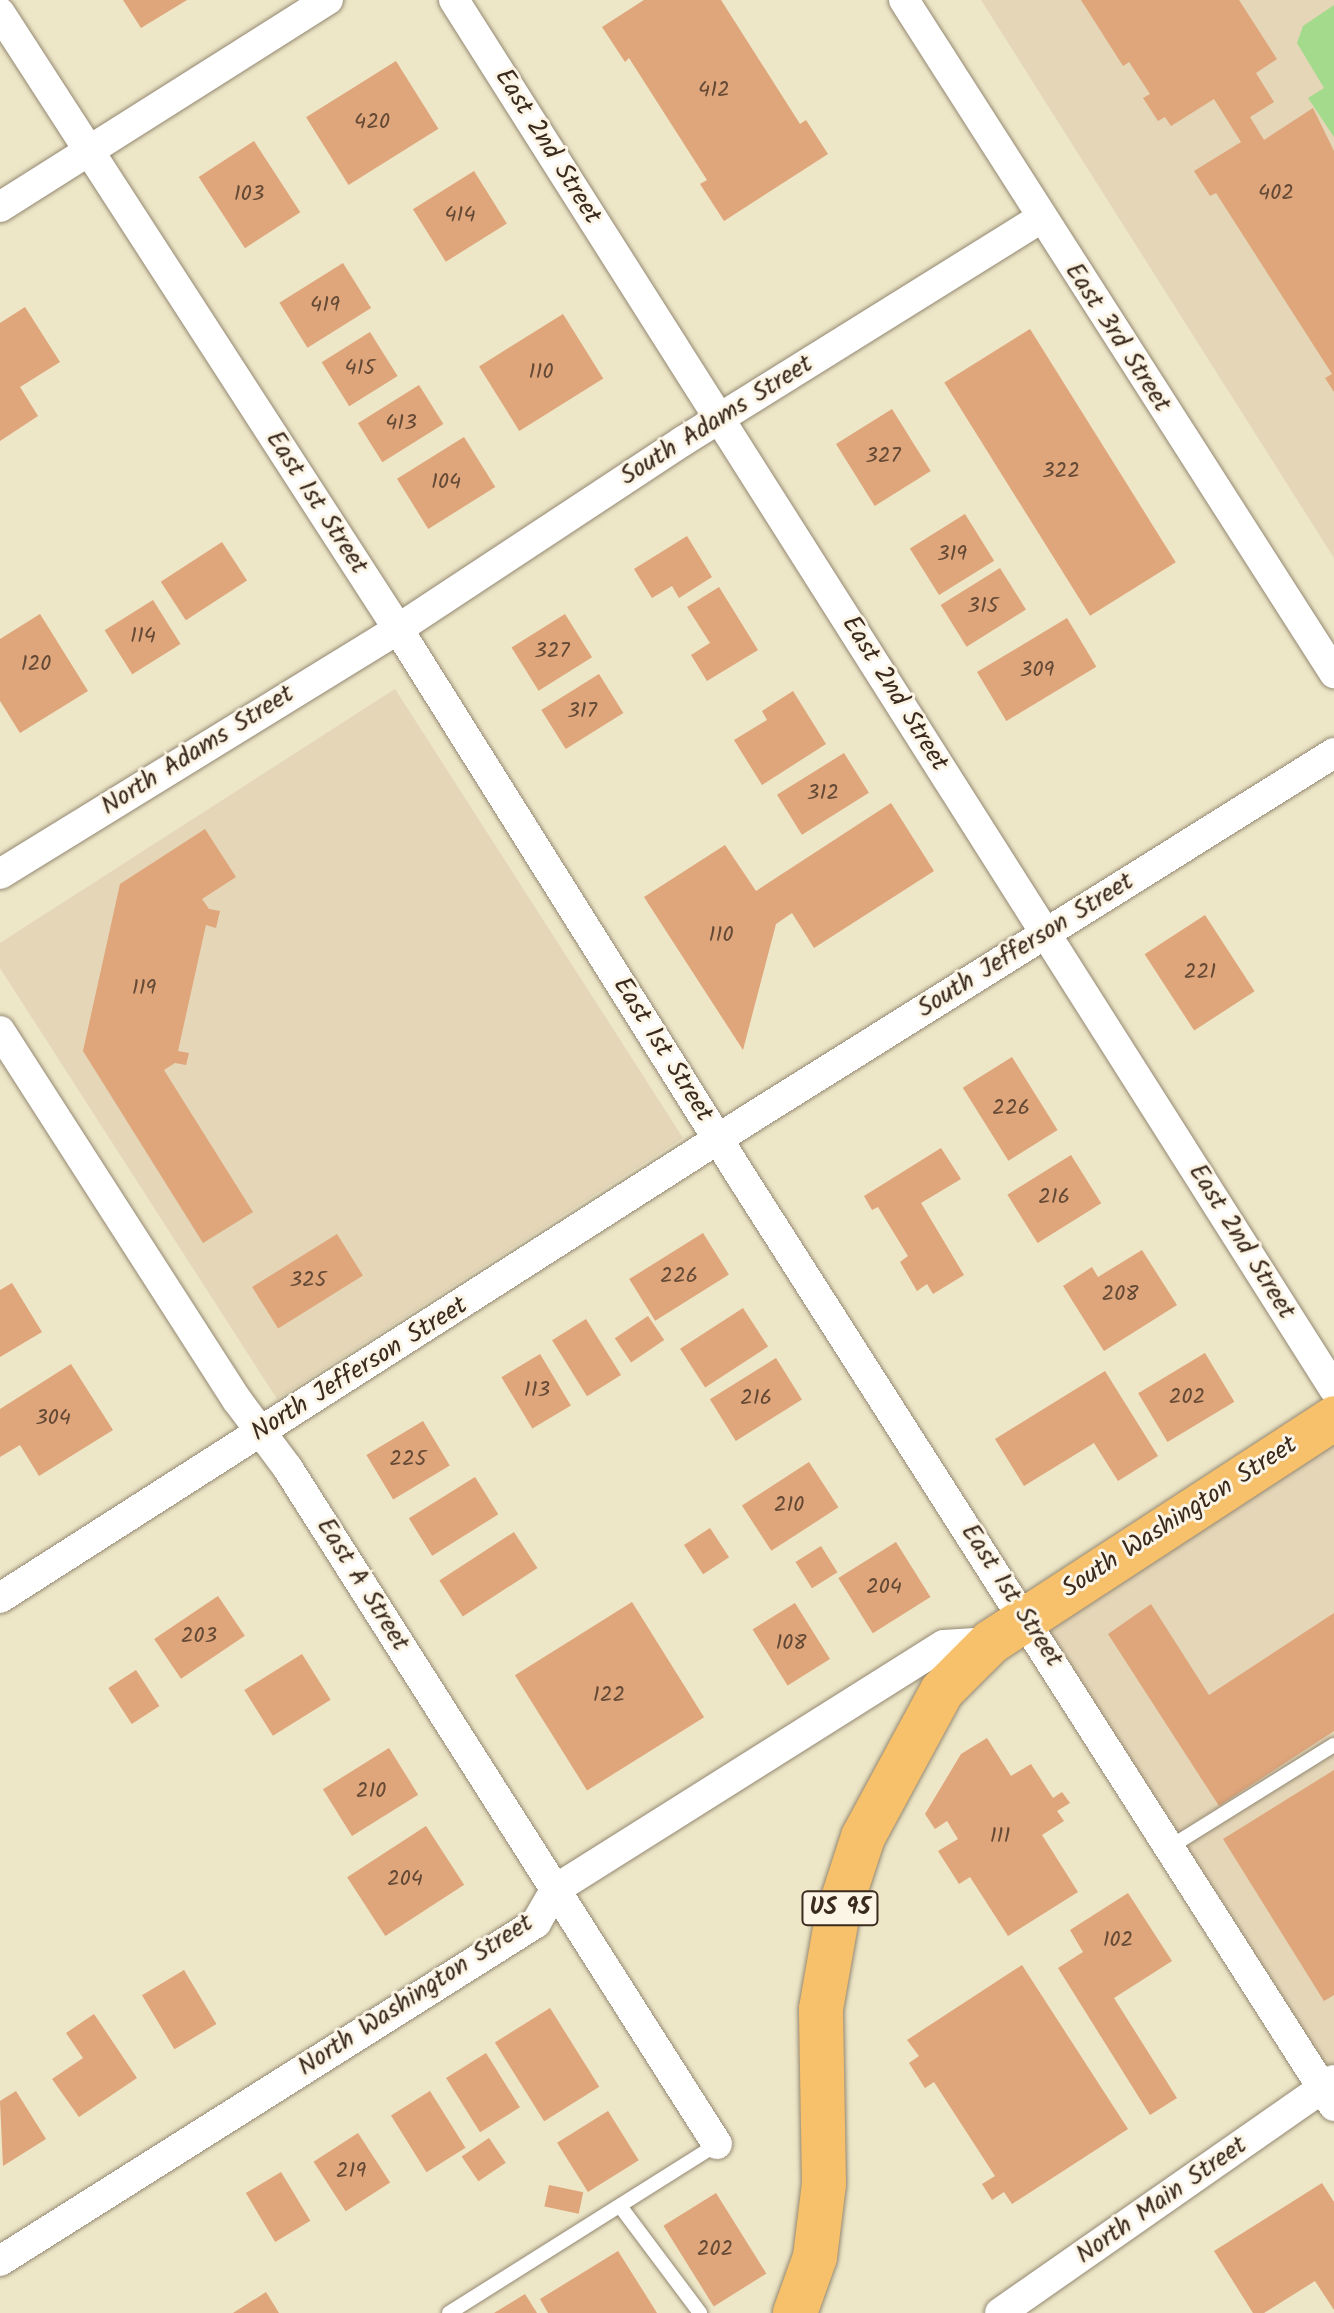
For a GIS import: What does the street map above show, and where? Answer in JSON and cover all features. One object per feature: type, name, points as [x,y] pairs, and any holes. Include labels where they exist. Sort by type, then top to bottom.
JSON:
[{"type":"highway","name":"South Washington Street","points":[[1008,1630],[1334,1418]]},
{"type":"highway","name":"US 95","points":[[795,2313],[815,2257],[824,2184],[821,2009],[837,1917],[863,1837],[942,1691],[1008,1630]]},
{"type":"street","points":[[0,207],[328,0]]},
{"type":"street","name":"East 2nd Street","points":[[454,0],[1334,1389]]},
{"type":"street","name":"East 3rd Street","points":[[904,0],[1334,673]]},
{"type":"street","name":"East 1st Street","points":[[0,13],[398,629],[719,1140],[1008,1630],[1170,1847],[1330,2091]]},
{"type":"street","name":"South Adams Street","points":[[398,629],[719,419],[1041,218]]},
{"type":"street","name":"North Adams Street","points":[[0,874],[398,629]]},
{"type":"street","name":"South Jefferson Street","points":[[719,1140],[1334,753]]},
{"type":"street","name":"East A Street","points":[[0,1031],[259,1433],[287,1467],[717,2144]]},
{"type":"street","name":"North Jefferson Street","points":[[0,1598],[719,1140]]},
{"type":"street","name":"North Washington Street","points":[[0,2261],[536,1923],[556,1889],[944,1645],[1008,1630]]},
{"type":"street","name":"North Main Street","points":[[1000,2313],[1330,2091]]},
{"type":"lane","points":[[1170,1847],[1334,1745]]},
{"type":"lane","points":[[449,2313],[717,2144]]},
{"type":"lane","points":[[620,2206],[700,2313]]},
{"type":"shaded area","points":[[981,0],[1334,0],[1334,558],[1122,223]]},
{"type":"shaded area","points":[[395,689],[683,1138],[277,1399],[0,968],[0,943]]},
{"type":"shaded area","points":[[1334,1419],[1334,2103],[1029,1615]]},
{"type":"green space","points":[[1334,5],[1334,137],[1308,98],[1324,88],[1297,43],[1303,26]]},
{"type":"building","points":[[123,0],[187,0],[141,28]]},
{"type":"building","points":[[644,0],[721,0],[800,124],[806,120],[828,154],[724,221],[700,184],[707,180],[629,58],[625,62],[602,27]]},
{"type":"building","points":[[1081,0],[1239,0],[1277,59],[1256,73],[1274,102],[1250,117],[1264,140],[1313,108],[1334,151],[1334,392],[1325,378],[1332,374],[1216,193],[1210,196],[1194,171],[1241,142],[1214,99],[1171,126],[1165,117],[1158,121],[1143,98],[1150,94],[1129,62],[1123,66]]},
{"type":"building","points":[[396,61],[438,129],[349,185],[306,117]]},
{"type":"building","points":[[254,141],[300,212],[245,248],[199,177]]},
{"type":"building","points":[[474,171],[507,224],[446,262],[413,209]]},
{"type":"building","points":[[343,263],[371,308],[307,348],[279,303]]},
{"type":"building","points":[[25,307],[60,362],[20,387],[38,416],[0,441],[0,323]]},
{"type":"building","points":[[563,314],[603,378],[519,431],[479,366]]},
{"type":"building","points":[[1030,329],[1176,562],[1090,616],[944,383]]},
{"type":"building","points":[[370,332],[398,376],[349,406],[322,362]]},
{"type":"building","points":[[419,385],[443,424],[382,462],[358,423]]},
{"type":"building","points":[[892,409],[931,471],[875,506],[836,444]]},
{"type":"building","points":[[464,437],[495,487],[428,529],[397,479]]},
{"type":"building","points":[[965,514],[994,561],[939,595],[910,548]]},
{"type":"building","points":[[687,536],[712,577],[679,598],[672,586],[652,598],[634,569]]},
{"type":"building","points":[[222,542],[247,581],[186,620],[161,582]]},
{"type":"building","points":[[1000,568],[1026,610],[967,647],[941,605]]},
{"type":"building","points":[[719,587],[758,650],[707,681],[691,655],[710,643],[687,607]]},
{"type":"building","points":[[153,600],[181,644],[132,674],[105,630]]},
{"type":"building","points":[[40,614],[88,691],[20,733],[0,701],[0,639]]},
{"type":"building","points":[[565,614],[592,657],[539,691],[512,647]]},
{"type":"building","points":[[1067,618],[1096,667],[1006,721],[977,672]]},
{"type":"building","points":[[599,674],[623,713],[566,749],[541,710]]},
{"type":"building","points":[[793,691],[826,744],[762,785],[734,740],[767,720],[762,711]]},
{"type":"building","points":[[844,753],[869,793],[802,835],[777,795]]},
{"type":"building","points":[[891,803],[934,871],[814,948],[792,913],[776,924],[743,1050],[644,897],[725,845],[756,891]]},
{"type":"building","points":[[205,829],[236,877],[202,899],[209,909],[220,911],[216,928],[206,925],[178,1051],[189,1053],[186,1065],[175,1063],[164,1070],[253,1212],[203,1243],[83,1051],[120,884]]},
{"type":"building","points":[[1205,915],[1255,991],[1194,1031],[1145,954]]},
{"type":"building","points":[[1012,1057],[1058,1130],[1008,1161],[963,1088]]},
{"type":"building","points":[[941,1148],[961,1179],[921,1203],[964,1275],[933,1294],[927,1284],[917,1291],[900,1262],[908,1256],[878,1207],[872,1210],[864,1196]]},
{"type":"building","points":[[1071,1155],[1101,1203],[1038,1243],[1007,1195]]},
{"type":"building","points":[[703,1233],[729,1275],[655,1321],[629,1279]]},
{"type":"building","points":[[337,1234],[363,1276],[278,1329],[252,1287]]},
{"type":"building","points":[[1142,1250],[1177,1305],[1104,1351],[1063,1286],[1092,1267],[1098,1277]]},
{"type":"building","points":[[12,1283],[42,1332],[0,1357],[0,1290]]},
{"type":"building","points":[[743,1308],[768,1347],[705,1387],[680,1349]]},
{"type":"building","points":[[648,1316],[664,1340],[631,1362],[615,1338]]},
{"type":"building","points":[[586,1319],[621,1375],[587,1396],[552,1340]]},
{"type":"building","points":[[1205,1353],[1234,1402],[1167,1442],[1138,1393]]},
{"type":"building","points":[[540,1354],[571,1405],[532,1429],[501,1377]]},
{"type":"building","points":[[776,1358],[802,1400],[736,1441],[710,1399]]},
{"type":"building","points":[[71,1364],[113,1430],[39,1476],[20,1445],[0,1457],[0,1409]]},
{"type":"building","points":[[1105,1371],[1158,1456],[1118,1481],[1094,1443],[1024,1486],[995,1439]]},
{"type":"building","points":[[423,1421],[450,1466],[393,1500],[366,1455]]},
{"type":"building","points":[[809,1462],[838,1507],[771,1551],[742,1506]]},
{"type":"building","points":[[475,1477],[498,1514],[432,1556],[409,1518]]},
{"type":"building","points":[[710,1528],[729,1557],[703,1574],[684,1545]]},
{"type":"building","points":[[514,1532],[537,1568],[463,1617],[439,1580]]},
{"type":"building","points":[[896,1542],[930,1597],[873,1633],[838,1578]]},
{"type":"building","points":[[821,1546],[837,1572],[812,1588],[796,1562]]},
{"type":"building","points":[[218,1596],[245,1636],[181,1679],[154,1639]]},
{"type":"building","points":[[632,1602],[704,1717],[587,1790],[515,1675]]},
{"type":"building","points":[[795,1603],[830,1659],[788,1685],[753,1629]]},
{"type":"building","points":[[1151,1604],[1209,1695],[1334,1613],[1334,1731],[1219,1806],[1108,1634]]},
{"type":"building","points":[[302,1654],[331,1700],[273,1736],[244,1690]]},
{"type":"building","points":[[136,1670],[159,1706],[132,1724],[108,1688]]},
{"type":"building","points":[[987,1738],[1011,1776],[1031,1764],[1053,1798],[1062,1792],[1070,1803],[1057,1811],[1064,1821],[1042,1835],[1078,1892],[1008,1936],[970,1877],[959,1884],[938,1851],[958,1839],[947,1821],[935,1829],[925,1814],[961,1754]]},
{"type":"building","points":[[389,1748],[418,1795],[352,1836],[323,1789]]},
{"type":"building","points":[[1334,1770],[1334,1995],[1324,2001],[1223,1839]]},
{"type":"building","points":[[426,1826],[464,1885],[385,1936],[347,1877]]},
{"type":"building","points":[[1128,1893],[1172,1961],[1114,1998],[1177,2098],[1150,2115],[1058,1968],[1083,1952],[1070,1930]]},
{"type":"building","points":[[1022,1965],[1128,2129],[1012,2204],[1004,2192],[992,2200],[982,2184],[995,2176],[934,2082],[925,2088],[909,2063],[919,2056],[907,2040]]},
{"type":"building","points":[[184,1970],[216,2024],[174,2049],[142,1995]]},
{"type":"building","points":[[550,2008],[599,2087],[544,2121],[495,2042]]},
{"type":"building","points":[[94,2014],[137,2078],[79,2117],[52,2079],[83,2058],[66,2033]]},
{"type":"building","points":[[486,2053],[520,2107],[480,2132],[446,2078]]},
{"type":"building","points":[[16,2091],[46,2139],[3,2166],[0,2101]]},
{"type":"building","points":[[430,2091],[466,2148],[426,2172],[391,2115]]},
{"type":"building","points":[[608,2111],[639,2160],[588,2192],[557,2143]]},
{"type":"building","points":[[358,2133],[390,2182],[346,2211],[314,2162]]},
{"type":"building","points":[[489,2138],[506,2163],[478,2181],[462,2156]]},
{"type":"building","points":[[281,2172],[310,2221],[275,2242],[246,2193]]},
{"type":"building","points":[[1322,2183],[1334,2202],[1334,2310],[1315,2281],[1264,2313],[1253,2313],[1214,2251]]},
{"type":"building","points":[[549,2185],[583,2192],[579,2214],[544,2207]]},
{"type":"building","points":[[716,2193],[766,2274],[714,2306],[663,2226]]},
{"type":"building","points":[[618,2251],[657,2313],[548,2313],[540,2299]]},
{"type":"building","points":[[266,2292],[279,2313],[233,2313]]},
{"type":"building","points":[[525,2294],[537,2313],[494,2313]]}]
